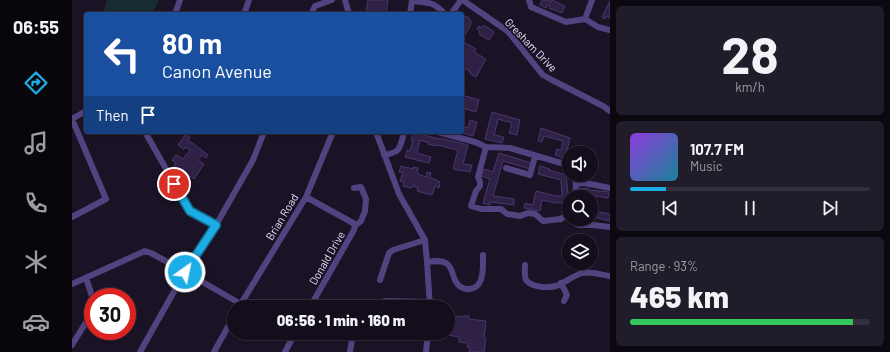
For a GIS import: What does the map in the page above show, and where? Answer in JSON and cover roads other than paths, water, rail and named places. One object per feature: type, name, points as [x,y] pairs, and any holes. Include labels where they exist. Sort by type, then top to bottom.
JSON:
[{"type":"street","points":[[176,12],[180,0]]},
{"type":"street","points":[[245,12],[249,0]]},
{"type":"street","points":[[312,12],[315,6],[332,0]]},
{"type":"street","points":[[345,0],[348,12]]},
{"type":"street","points":[[452,12],[461,0]]},
{"type":"street","name":"Gresham Drive","points":[[461,0],[506,30],[543,75],[610,111]]},
{"type":"street","points":[[529,0],[530,7],[566,22],[585,19],[598,27],[610,30]]},
{"type":"street","points":[[585,19],[592,0]]},
{"type":"street","points":[[410,12],[412,1],[427,1],[435,4],[443,12]]},
{"type":"street","points":[[72,217],[106,199],[72,119],[84,112]]},
{"type":"street","points":[[146,134],[190,211],[216,225]]},
{"type":"street","points":[[140,352],[185,272],[216,225],[253,160],[263,134]]},
{"type":"street","name":"Brian Road","points":[[246,300],[306,197],[332,134]]},
{"type":"street","points":[[377,134],[399,194],[425,240],[430,300]]},
{"type":"street","points":[[384,155],[393,153],[397,150],[400,146],[403,134]]},
{"type":"street","points":[[445,134],[475,142],[486,147],[510,148],[562,163]]},
{"type":"street","points":[[486,147],[478,177],[480,186],[476,191],[471,206],[481,209],[501,209],[507,214],[520,216],[528,213],[535,214],[543,221],[562,218]]},
{"type":"street","points":[[506,168],[530,175],[535,156]]},
{"type":"street","points":[[576,190],[576,184],[585,183],[610,188]]},
{"type":"street","points":[[354,188],[361,187],[366,199],[365,211],[361,221],[355,226]]},
{"type":"street","name":"Donald Drive","points":[[306,197],[353,223],[355,226],[314,300]]},
{"type":"street","points":[[598,226],[610,227]]},
{"type":"street","points":[[380,280],[389,253],[393,250],[425,240]]},
{"type":"street","points":[[72,284],[145,251],[185,272],[232,300]]},
{"type":"street","points":[[427,262],[440,261],[446,263],[451,268],[458,285],[462,288],[471,289],[479,285],[483,255]]},
{"type":"street","points":[[525,264],[526,279],[532,285],[549,287],[556,286],[581,274],[588,273],[610,276]]},
{"type":"street","points":[[86,278],[89,288]]},
{"type":"street","points":[[561,283],[567,295],[564,301]]},
{"type":"street","points":[[72,345],[84,326]]},
{"type":"street","points":[[214,352],[227,329]]},
{"type":"street","points":[[285,352],[291,340]]},
{"type":"street","points":[[350,352],[352,340]]},
{"type":"street","points":[[426,352],[427,340]]}]
